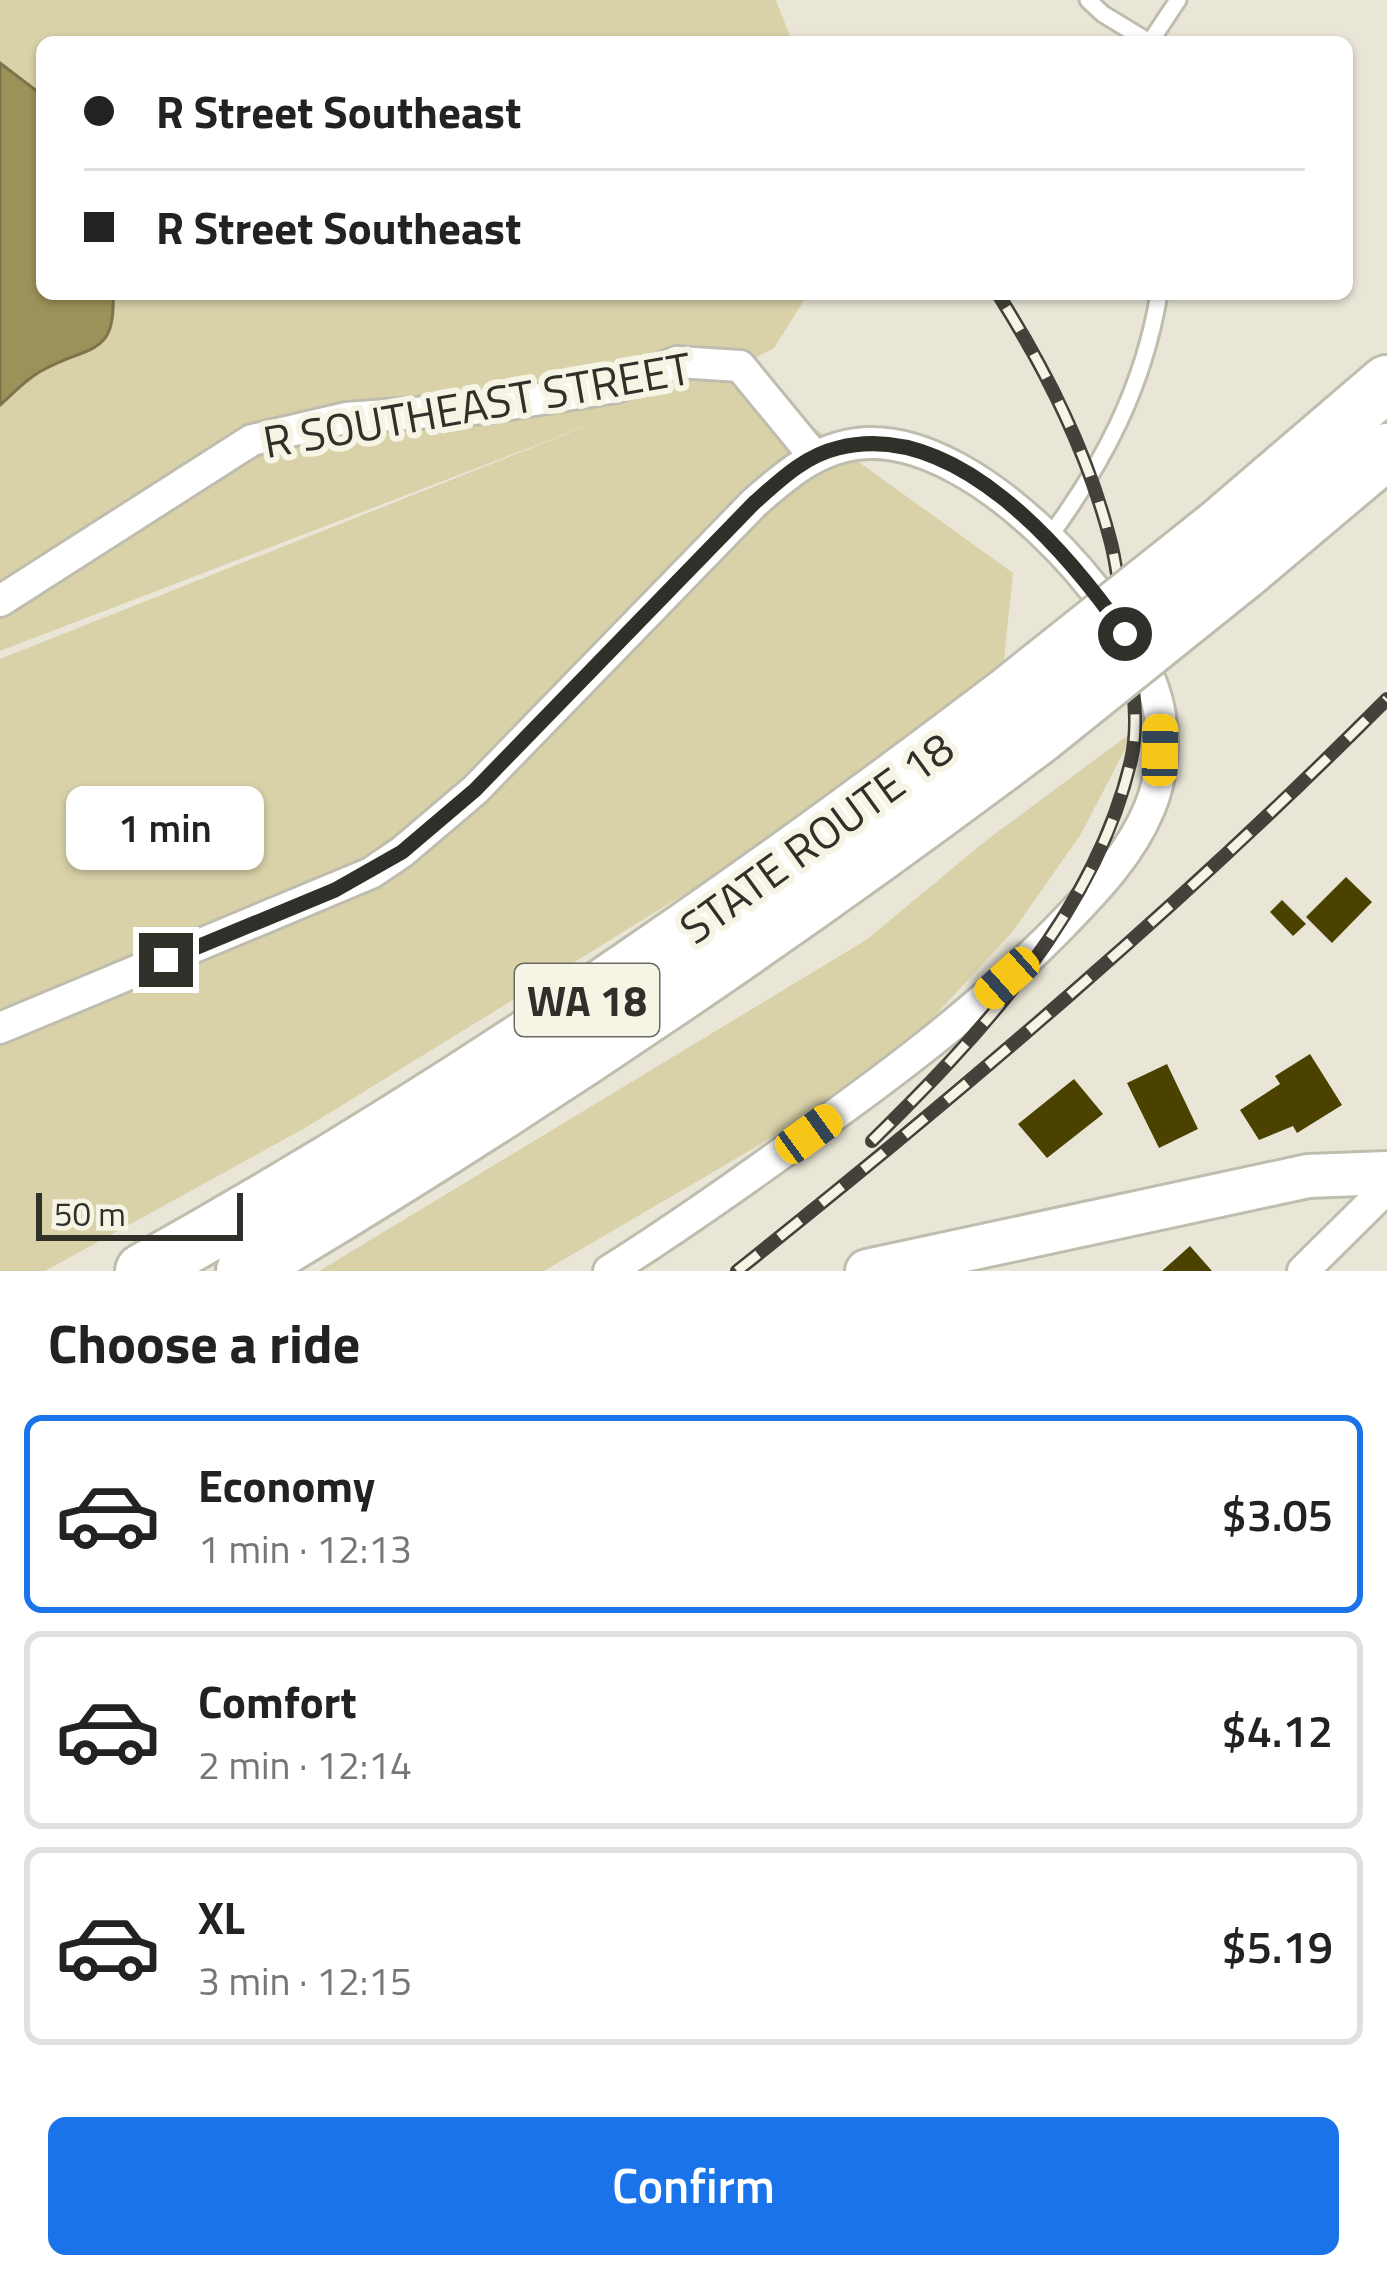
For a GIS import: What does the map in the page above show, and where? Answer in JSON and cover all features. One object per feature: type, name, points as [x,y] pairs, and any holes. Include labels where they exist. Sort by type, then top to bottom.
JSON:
[{"type":"highway","name":"STATE ROUTE 18","points":[[1230,550],[1387,383]]},
{"type":"highway","name":"STATE ROUTE 18","points":[[244,1271],[508,1110],[886,852],[1024,716],[1230,550],[1387,451]]},
{"type":"highway","name":"STATE ROUTE 18","points":[[143,1271],[322,1168],[1024,716]]},
{"type":"main road","points":[[867,1271],[972,1255],[1308,1176],[1387,1173]]},
{"type":"street","name":"R SOUTHEAST STREET","points":[[0,601],[251,440],[346,418],[485,408],[616,387],[676,362],[740,366],[814,456]]},
{"type":"street","points":[[0,1028],[335,890],[402,852],[475,790],[754,503],[814,456],[868,443],[922,451],[976,479],[1047,540],[1125,634],[1154,692],[1161,724],[1158,782],[1150,808],[1102,884],[945,1035],[775,1159],[609,1271]]},
{"type":"street","points":[[1303,1271],[1387,1188]]},
{"type":"lane","points":[[1088,0],[1140,36]]},
{"type":"lane","points":[[1154,36],[1178,0]]},
{"type":"lane","points":[[1047,540],[1090,480],[1127,405],[1158,300]]},
{"type":"shaded area","points":[[0,0],[776,0],[790,36],[36,36],[36,90],[0,63]]},
{"type":"shaded area","points":[[0,63],[36,90],[36,300],[113,300],[113,314],[105,339],[97,346],[39,372],[0,405]]},
{"type":"shaded area","points":[[113,300],[804,300],[774,348],[740,366],[838,447],[1013,573],[1003,669],[735,863],[305,1128],[45,1271],[0,1271],[0,659],[607,418],[0,651],[0,405],[39,372],[97,346],[110,328]]},
{"type":"shaded area","points":[[1135,730],[1081,834],[1013,931],[930,1021],[836,1100],[544,1271],[319,1271],[866,940],[988,839]]},
{"type":"building","points":[[1346,877],[1372,902],[1332,943],[1306,917]]},
{"type":"building","points":[[1282,900],[1306,924],[1293,936],[1270,912]]},
{"type":"building","points":[[1310,1054],[1342,1105],[1297,1133],[1293,1126],[1259,1140],[1240,1110],[1280,1084],[1275,1076]]},
{"type":"building","points":[[1167,1064],[1198,1129],[1159,1148],[1127,1083]]},
{"type":"building","points":[[1074,1079],[1103,1114],[1047,1158],[1018,1124]]},
{"type":"building","points":[[1190,1246],[1212,1271],[1162,1271]]},
{"type":"railway","points":[[872,1141],[992,1014],[1062,920],[1114,816],[1134,745],[1133,686],[1116,567],[1102,510],[1064,414],[1002,300]]},
{"type":"railway","points":[[737,1271],[1070,994],[1231,850],[1387,699]]},
{"type":"route","points":[[166,960],[335,890],[402,852],[475,790],[754,503],[814,456],[868,443],[897,444],[922,451],[976,479],[1065,558],[1125,634]]}]
